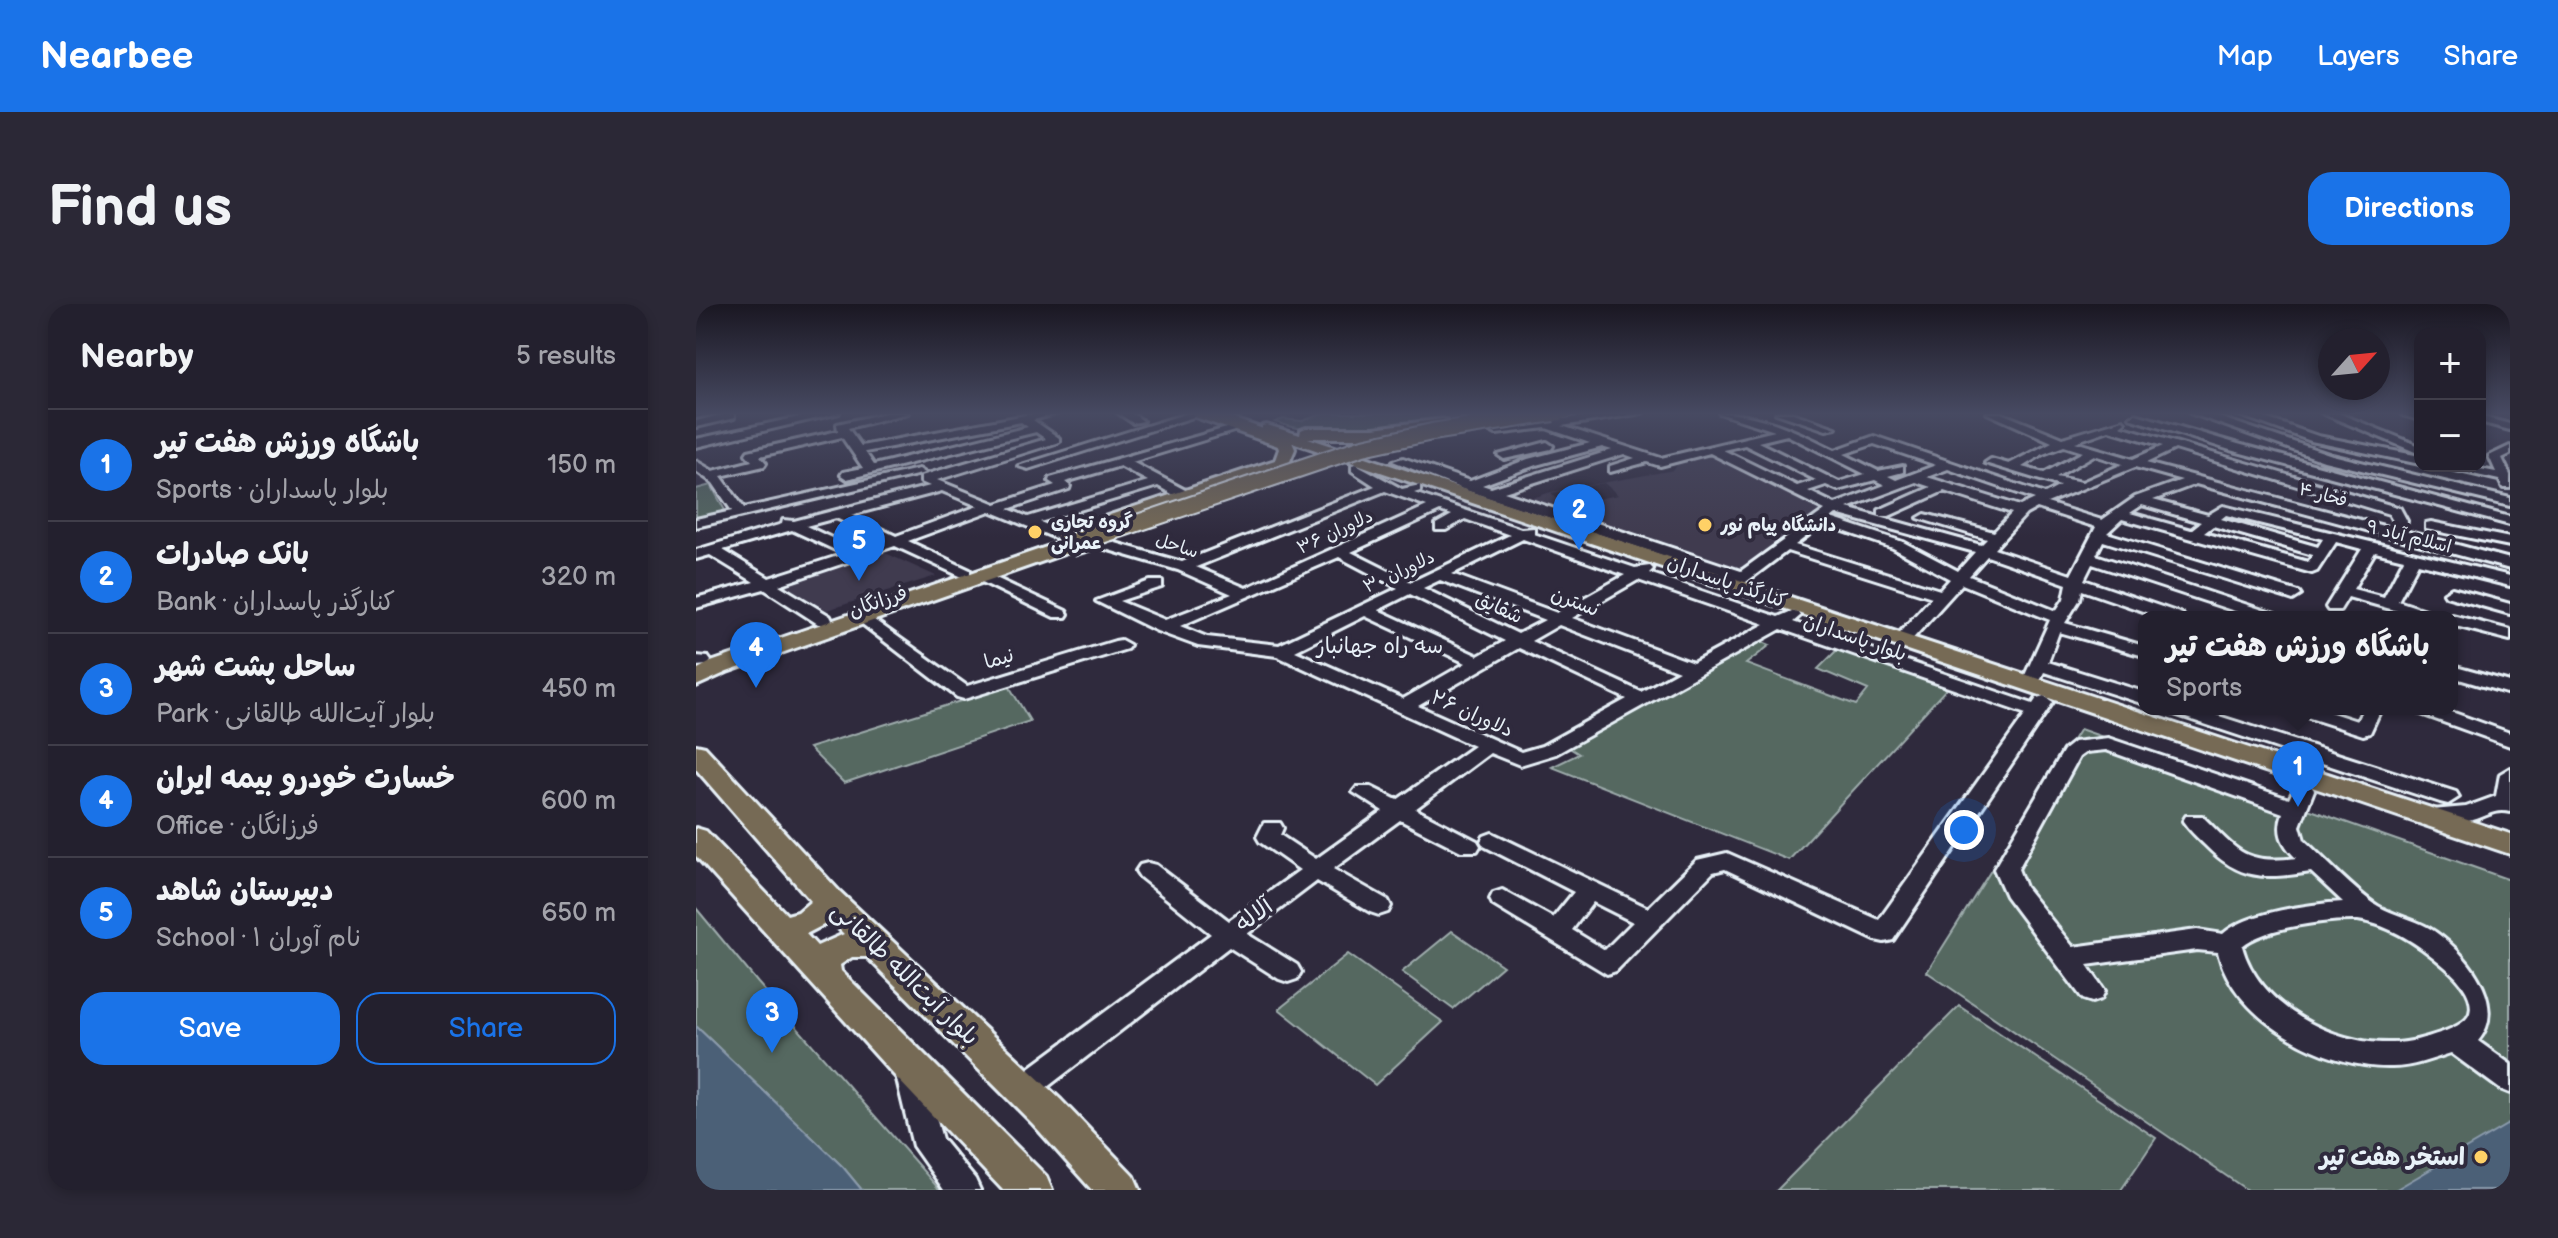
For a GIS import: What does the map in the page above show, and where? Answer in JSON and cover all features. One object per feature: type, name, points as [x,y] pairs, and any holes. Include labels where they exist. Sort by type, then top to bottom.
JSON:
[{"type":"main road","points":[[1065,541],[1184,495],[1275,454]]},
{"type":"main road","points":[[1065,541],[1093,541],[1276,454]]},
{"type":"main road","points":[[1291,454],[1323,467],[1356,468]]},
{"type":"main road","name":"بلوار پاسداران","points":[[1295,454],[1411,487],[1465,498],[1738,581],[2037,690],[2510,844]]},
{"type":"main road","name":"بلوار پاسداران","points":[[1297,454],[1356,468],[1528,531],[1786,619],[2037,690],[2299,799],[2510,860]]},
{"type":"main road","points":[[1065,541],[1326,454]]},
{"type":"main road","points":[[1065,541],[1340,454]]},
{"type":"main road","points":[[1400,454],[1399,461],[1411,487]]},
{"type":"main road","name":"فرزانگان","points":[[702,666],[863,617],[1065,541]]},
{"type":"main road","name":"فرزانگان","points":[[702,666],[824,620],[973,574]]},
{"type":"main road","name":"بلوار آیت‌الله طالقانی","points":[[696,753],[828,899],[1023,1089],[1119,1190]]},
{"type":"main road","points":[[696,838],[907,1064],[1031,1190]]},
{"type":"main road","points":[[780,927],[790,927],[816,917],[828,899]]},
{"type":"main road","points":[[825,975],[823,961],[833,952],[857,942],[875,946]]},
{"type":"street","points":[[696,486],[760,463],[752,454]]},
{"type":"street","points":[[861,454],[871,470]]},
{"type":"street","points":[[809,497],[802,485],[936,454]]},
{"type":"street","points":[[696,523],[809,497],[922,476],[1006,454]]},
{"type":"street","points":[[1012,454],[1024,466],[1092,502]]},
{"type":"street","points":[[1024,466],[1057,454]]},
{"type":"street","points":[[696,603],[766,586],[1148,454]]},
{"type":"street","points":[[1441,527],[1465,498],[1537,454]]},
{"type":"street","points":[[1504,455],[1550,457],[1560,454]]},
{"type":"street","points":[[1465,498],[1611,454]]},
{"type":"street","points":[[1637,454],[1653,460]]},
{"type":"street","points":[[1614,469],[1683,454]]},
{"type":"street","points":[[1722,454],[1795,491],[1828,514],[1898,545],[1960,578],[2057,622],[2138,649]]},
{"type":"street","points":[[1774,454],[1838,486],[1899,469]]},
{"type":"street","points":[[1835,454],[1896,485]]},
{"type":"street","points":[[1916,454],[1989,479],[2034,504],[2102,530],[2293,595]]},
{"type":"street","points":[[2012,468],[2034,454]]},
{"type":"street","points":[[2045,478],[2087,454]]},
{"type":"street","name":"فخار ۴","points":[[2104,454],[2510,564]]},
{"type":"street","points":[[2144,454],[2150,456]]},
{"type":"street","points":[[1901,641],[1997,537],[2034,504],[2154,454]]},
{"type":"street","points":[[2202,454],[2395,511],[2400,521],[2397,533]]},
{"type":"street","points":[[2264,454],[2510,521]]},
{"type":"street","points":[[2317,454],[2510,502]]},
{"type":"street","points":[[2392,454],[2414,459]]},
{"type":"street","points":[[2491,454],[2510,459]]},
{"type":"street","points":[[2495,456],[2499,454]]},
{"type":"street","points":[[1088,460],[1106,455]]},
{"type":"street","points":[[1533,456],[1556,472]]},
{"type":"street","points":[[2495,456],[2507,483]]},
{"type":"street","points":[[2383,489],[2399,475],[2405,457]]},
{"type":"street","points":[[1399,461],[1528,531]]},
{"type":"street","points":[[1122,462],[1184,495]]},
{"type":"street","points":[[903,463],[941,487],[1028,521],[1065,541]]},
{"type":"street","points":[[1991,463],[2076,486]]},
{"type":"street","points":[[696,465],[715,478],[740,513]]},
{"type":"street","points":[[1738,581],[1828,514],[1947,465]]},
{"type":"street","points":[[1356,468],[1385,487]]},
{"type":"street","points":[[2467,472],[2507,483]]},
{"type":"street","points":[[1117,482],[1145,474]]},
{"type":"street","points":[[1917,478],[1961,492],[2034,504]]},
{"type":"street","points":[[1936,502],[1989,479]]},
{"type":"street","points":[[1502,899],[1607,964],[1705,866],[1727,861],[1884,933],[2037,690],[2057,622],[2072,599],[2076,580],[2102,530],[2140,500],[2195,480]]},
{"type":"street","points":[[1795,491],[1827,481]]},
{"type":"street","points":[[1028,521],[1158,482]]},
{"type":"street","points":[[1884,513],[1944,486]]},
{"type":"street","points":[[700,554],[736,540],[941,487]]},
{"type":"street","points":[[1183,567],[1385,487],[1411,487]]},
{"type":"street","name":"دلاوران ۳۶","points":[[1163,627],[1465,498]]},
{"type":"street","points":[[2140,500],[2323,553]]},
{"type":"street","points":[[766,507],[792,525],[857,555]]},
{"type":"street","name":"اسلام آباد ۹","points":[[2209,520],[2223,510],[2510,581]]},
{"type":"street","points":[[836,513],[1060,614]]},
{"type":"street","points":[[1828,514],[1986,551],[2160,611]]},
{"type":"street","points":[[2119,514],[2312,568],[2332,537]]},
{"type":"street","points":[[1925,518],[1997,537]]},
{"type":"street","points":[[716,519],[736,540]]},
{"type":"street","points":[[2194,535],[2209,520]]},
{"type":"street","points":[[2431,526],[2510,542]]},
{"type":"street","name":"دلاوران ۳۰","points":[[1281,651],[1528,531]]},
{"type":"street","name":"ساحل","points":[[1093,541],[1183,567],[1246,594]]},
{"type":"street","points":[[1785,546],[1941,595]]},
{"type":"street","points":[[2334,607],[2371,546]]},
{"type":"street","name":"شقایق","points":[[1340,552],[1641,699]]},
{"type":"street","points":[[700,554],[766,586],[824,620]]},
{"type":"street","points":[[2388,604],[2413,557]]},
{"type":"street","points":[[2090,558],[2252,611]]},
{"type":"street","points":[[1403,707],[1516,640],[1559,620],[1643,571]]},
{"type":"street","name":"نسترن","points":[[1441,575],[1694,670]]},
{"type":"street","name":"دلاوران ۲۶","points":[[1156,584],[1104,601],[1204,642],[1281,651],[1520,759],[1549,750],[1786,619]]},
{"type":"street","points":[[2243,608],[2262,586]]},
{"type":"street","points":[[2343,591],[2415,611]]},
{"type":"street","points":[[2452,593],[2510,609]]},
{"type":"street","points":[[1365,610],[1479,663]]},
{"type":"street","name":"نیما","points":[[863,617],[964,693],[1121,645]]},
{"type":"street","points":[[2458,622],[2510,635]]},
{"type":"street","points":[[2458,673],[2510,688]]},
{"type":"street","points":[[2037,690],[2138,698]]},
{"type":"street","points":[[2213,715],[2448,797]]},
{"type":"street","points":[[2320,715],[2363,729],[2369,715]]},
{"type":"street","points":[[2441,715],[2510,740]]},
{"type":"street","points":[[2092,991],[2014,890],[2006,869],[2071,754],[2081,746],[2108,744],[2299,799],[2289,826],[2294,843],[2370,913],[2420,936],[2466,970],[2481,995],[2485,1011],[2478,1025],[2455,1040],[2423,1050],[2387,1056],[2355,1052],[2324,1042],[2294,1027],[2253,991],[2230,961],[2229,944],[2237,935],[2256,927],[2326,913],[2370,913]]},
{"type":"street","name":"آلاله","points":[[1023,1089],[1228,934],[1488,745]]},
{"type":"street","points":[[2426,816],[2468,814],[2508,803],[2510,774]]},
{"type":"street","points":[[1364,792],[1397,810],[1481,843],[1650,920]]},
{"type":"street","points":[[2194,821],[2231,858],[2248,869],[2314,864]]},
{"type":"street","points":[[1272,828],[1268,837],[1316,870],[1379,906]]},
{"type":"street","points":[[1148,871],[1228,934],[1288,972]]},
{"type":"street","points":[[1555,933],[1589,891]]},
{"type":"street","points":[[2067,958],[2197,940],[2229,944]]},
{"type":"street","points":[[2455,1040],[2510,1080]]},
{"type":"street","points":[[907,1064],[928,1146],[964,1190]]},
{"type":"shaded area","name":"دانشگاه پیام نور","points":[[1715,454],[1827,509],[1741,568],[1526,500],[1551,492],[1674,470],[1678,463]],"holes":[[[1604,483],[1618,495],[1564,505],[1551,493]]]},
{"type":"shaded area","points":[[881,551],[936,576],[827,610],[784,586]]},
{"type":"green space","points":[[711,485],[727,514],[696,522],[696,489]]},
{"type":"green space","points":[[1760,641],[1770,645],[1746,664],[1856,705],[1868,690],[1818,669],[1843,644],[1949,686],[1789,860],[1552,767],[1579,754],[1568,747]]},
{"type":"green space","points":[[1009,686],[1030,721],[844,783],[809,748]]},
{"type":"green space","points":[[2080,729],[2510,880],[2510,1190],[2247,1190],[1927,972]]},
{"type":"green space","points":[[696,908],[940,1190],[862,1190],[843,1167],[696,1026]]},
{"type":"green space","points":[[1452,931],[1503,966],[1453,1009],[1402,972]]},
{"type":"green space","points":[[1348,954],[1443,1022],[1375,1085],[1279,1009]]},
{"type":"green space","points":[[1959,1006],[2156,1138],[2121,1190],[1777,1190]]},
{"type":"water","points":[[696,1026],[843,1167],[862,1190],[696,1190]]},
{"type":"water","name":"استخر هفت تیر","points":[[2510,1123],[2510,1190],[2395,1190]]},
{"type":"place","name":"دانشگاه پیام نور","points":[[1705,525]]},
{"type":"place","name":"گروه تجاری عمرانی","points":[[1035,532]]},
{"type":"place","name":"بانک صادرات","points":[[1579,550]]},
{"type":"place","name":"دبیرستان شاهد","points":[[859,581]]},
{"type":"place","name":"خسارت خودرو بیمه ایران","points":[[756,688]]},
{"type":"place","name":"باشگاه ورزش هفت تیر","points":[[2298,807]]},
{"type":"place","name":"ساحل پشت شهر","points":[[772,1053]]},
{"type":"place","name":"استخر هفت تیر","points":[[2481,1157]]},
{"type":"district","name":"سه راه جهانبار","points":[[1380,646]]}]
